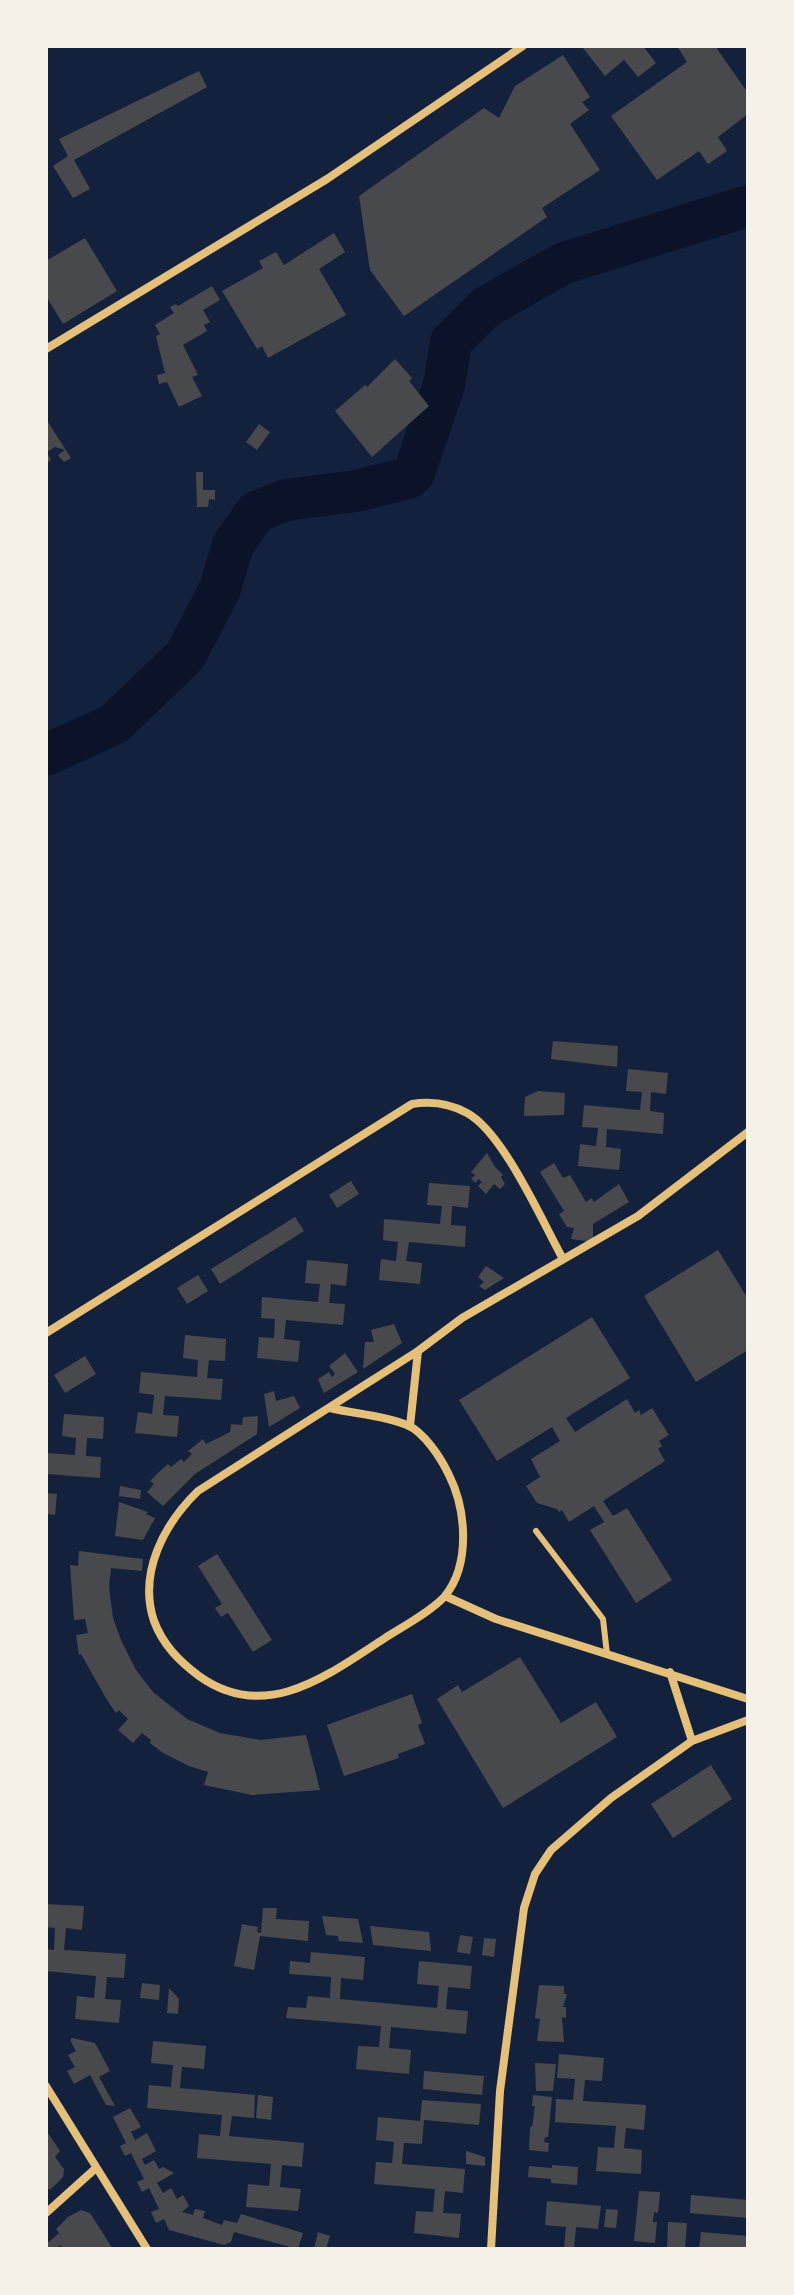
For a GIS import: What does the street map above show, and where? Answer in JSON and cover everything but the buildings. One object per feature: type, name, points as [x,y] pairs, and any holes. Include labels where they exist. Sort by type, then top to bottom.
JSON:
[{"type":"street","points":[[46,349],[327,179],[523,46]]},
{"type":"street","points":[[46,1333],[412,1104],[427,1102],[454,1107],[484,1126],[505,1154],[563,1259]]},
{"type":"street","points":[[330,1408],[410,1426],[430,1445],[446,1468],[458,1494],[463,1528],[459,1565],[445,1596],[324,1677],[302,1688],[270,1696],[225,1691],[182,1663],[162,1639],[148,1596],[149,1577],[166,1531],[181,1508],[198,1491],[418,1351],[462,1318],[638,1216],[748,1132]]},
{"type":"street","points":[[410,1426],[418,1351]]},
{"type":"street","points":[[445,1596],[496,1619],[748,1699]]},
{"type":"street","points":[[670,1672],[692,1741]]},
{"type":"street","points":[[491,2249],[500,2091],[524,1908],[535,1874],[551,1850],[611,1798],[692,1741],[748,1720]]},
{"type":"street","points":[[46,2086],[147,2249]]},
{"type":"street","points":[[46,2213],[96,2168]]},
{"type":"lane","points":[[536,1531],[603,1619],[607,1654]]},
{"type":"waterway","points":[[46,755],[114,724],[185,656],[220,589],[233,545],[256,512],[286,500],[356,491],[408,478],[414,473],[444,385],[451,342],[486,307],[564,263],[748,206]]}]
